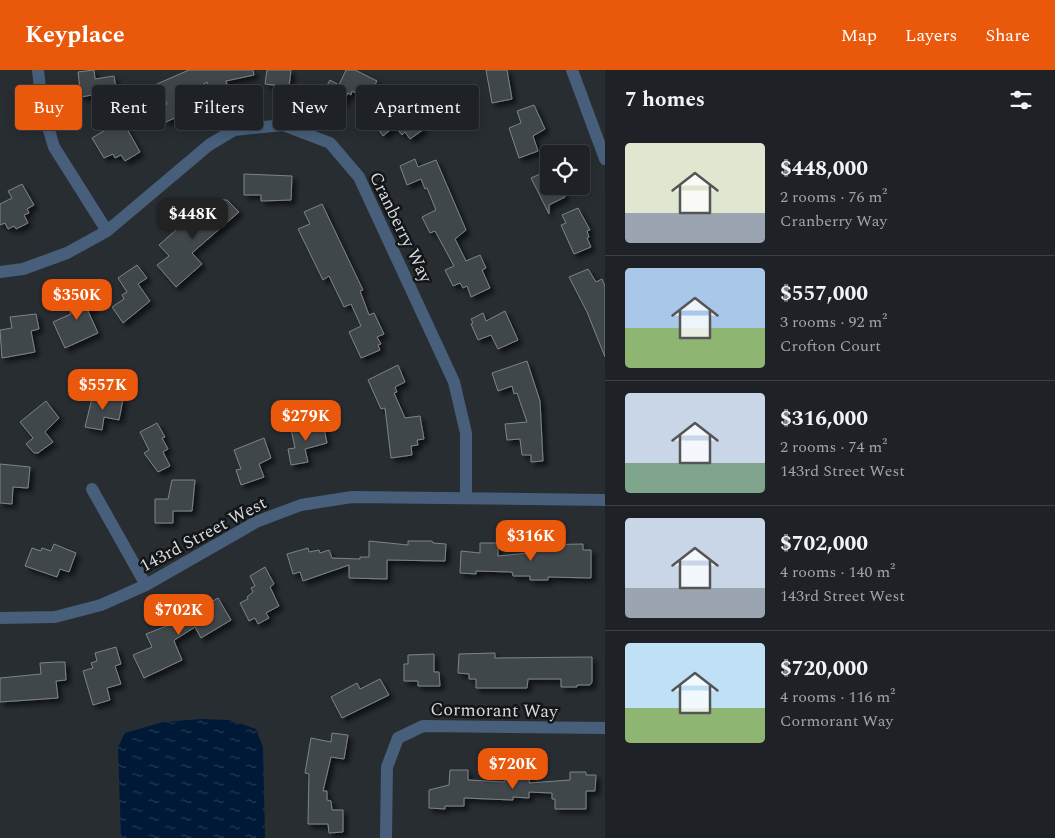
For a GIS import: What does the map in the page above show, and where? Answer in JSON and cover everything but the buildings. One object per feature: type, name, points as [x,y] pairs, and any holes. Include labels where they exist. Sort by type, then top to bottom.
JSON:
[{"type":"street","points":[[38,70],[42,107],[54,147],[107,231]]},
{"type":"street","points":[[572,70],[605,159]]},
{"type":"street","name":"Cranberry Way","points":[[0,272],[23,268],[68,253],[107,231],[209,145],[234,130],[283,125],[330,143],[359,177],[454,382],[466,433],[466,498]]},
{"type":"street","points":[[92,489],[146,585]]},
{"type":"street","name":"143rd Street West","points":[[0,618],[55,617],[101,606],[146,585],[256,522],[301,505],[352,497],[605,500]]},
{"type":"street","name":"Cormorant Way","points":[[386,838],[387,767],[398,738],[423,726],[605,728]]},
{"type":"water","points":[[201,719],[230,720],[256,729],[263,747],[265,838],[121,838],[118,747],[125,733],[163,722]]}]
